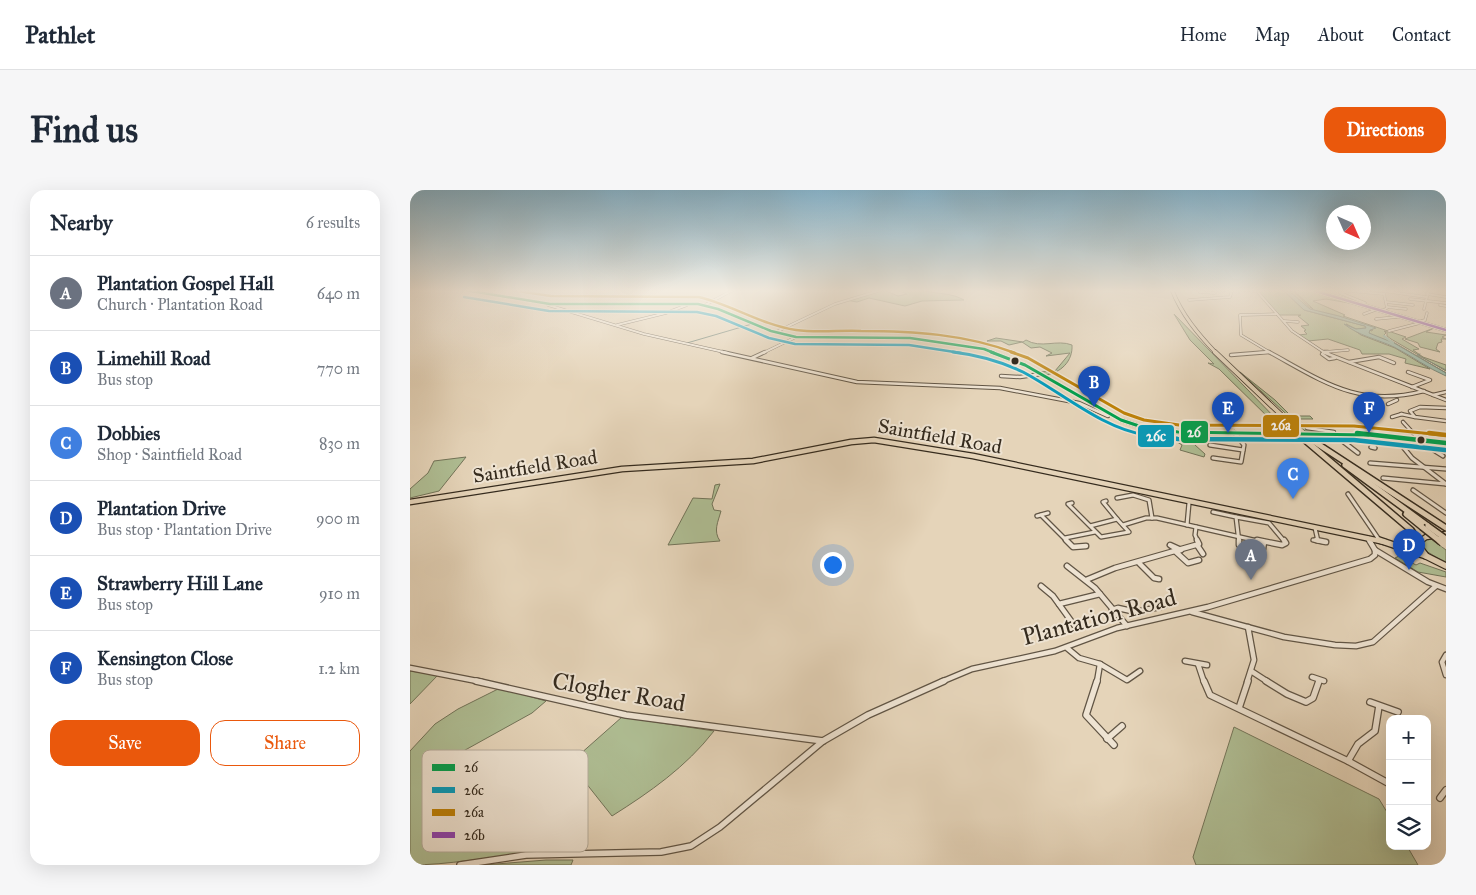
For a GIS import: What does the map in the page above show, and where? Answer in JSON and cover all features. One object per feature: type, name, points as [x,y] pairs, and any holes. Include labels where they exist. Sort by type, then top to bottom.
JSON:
[{"type":"highway","points":[[1189,322],[1293,428],[1445,542]]},
{"type":"highway","points":[[1413,322],[1446,330]]},
{"type":"highway","points":[[1305,437],[1446,528]]},
{"type":"highway","points":[[1305,437],[1411,530],[1418,543]]},
{"type":"main road","name":"Saintfield Road","points":[[410,502],[622,469],[753,461],[866,439],[973,456],[1189,503],[1380,540],[1402,545],[1446,566]]},
{"type":"main road","name":"Saintfield Road","points":[[1402,545],[1418,543],[1428,536],[1446,534]]},
{"type":"main road","points":[[1418,543],[1426,556]]},
{"type":"street","points":[[604,322],[650,335],[863,383],[923,386],[966,385],[1016,390],[1078,402],[1114,419],[1170,431],[1364,434],[1446,443]]},
{"type":"street","points":[[616,325],[631,322]]},
{"type":"street","points":[[748,322],[796,337],[888,337],[947,342],[998,354],[1040,374],[1127,423]]},
{"type":"street","points":[[776,332],[798,322]]},
{"type":"street","points":[[1240,322],[1241,335],[1330,386],[1357,394],[1381,398],[1406,397]]},
{"type":"street","points":[[1284,322],[1292,331],[1330,360],[1335,358]]},
{"type":"street","points":[[1389,331],[1422,322]]},
{"type":"street","points":[[752,358],[796,337]]},
{"type":"street","points":[[1322,353],[1348,350]]},
{"type":"street","points":[[1231,355],[1269,352]]},
{"type":"street","points":[[1322,353],[1446,400]]},
{"type":"street","points":[[1347,363],[1378,357],[1394,363]]},
{"type":"street","points":[[1408,372],[1430,380],[1427,383],[1412,386]]},
{"type":"street","points":[[1001,376],[1020,377],[1040,374]]},
{"type":"street","points":[[1422,377],[1428,376]]},
{"type":"street","points":[[1381,398],[1388,403],[1424,392]]},
{"type":"street","points":[[1433,395],[1446,392]]},
{"type":"street","points":[[1415,417],[1410,410],[1420,407],[1446,408]]},
{"type":"street","points":[[1392,417],[1402,413],[1415,417],[1446,421]]},
{"type":"street","points":[[1403,422],[1420,440]]},
{"type":"street","points":[[1307,428],[1334,433],[1358,453]]},
{"type":"street","points":[[1213,458],[1241,462],[1244,445],[1234,432]]},
{"type":"street","points":[[1364,434],[1375,448],[1371,447]]},
{"type":"street","points":[[1395,437],[1412,458],[1446,484]]},
{"type":"street","points":[[1210,445],[1243,450]]},
{"type":"street","points":[[1437,452],[1445,454]]},
{"type":"street","points":[[1370,463],[1446,469]]},
{"type":"street","points":[[1384,478],[1446,484]]},
{"type":"street","points":[[1413,490],[1446,513]]},
{"type":"street","points":[[1116,498],[1137,494],[1151,500],[1152,518]]},
{"type":"street","points":[[1358,498],[1350,496],[1380,540]]},
{"type":"street","points":[[1068,503],[1095,532],[1106,538],[1129,532],[1103,501]]},
{"type":"street","points":[[1187,525],[1189,503]]},
{"type":"street","points":[[1123,525],[1152,518],[1264,542],[1282,545],[1286,543],[1269,523],[1236,518],[1214,512]]},
{"type":"street","points":[[1048,513],[1039,516],[1073,547],[1086,546]]},
{"type":"street","points":[[1236,518],[1239,545],[1243,548],[1263,549],[1265,547],[1264,542]]},
{"type":"street","points":[[1090,526],[1117,519]]},
{"type":"street","points":[[1196,527],[1195,535],[1200,543],[1198,545],[1203,554]]},
{"type":"street","points":[[1315,528],[1315,540],[1326,542]]},
{"type":"street","points":[[1065,538],[1095,532]]},
{"type":"street","points":[[1368,538],[1375,550],[1391,557],[1436,586],[1446,589]]},
{"type":"street","points":[[1086,580],[1115,568],[1198,545]]},
{"type":"street","name":"Plantation Road","points":[[823,741],[868,715],[957,675],[982,666],[1067,648],[1127,626],[1208,607],[1370,559],[1375,555],[1375,550]]},
{"type":"street","points":[[1178,551],[1188,563],[1200,560]]},
{"type":"street","points":[[1138,563],[1155,579]]},
{"type":"street","points":[[1067,566],[1074,569],[1086,580],[1127,626]]},
{"type":"street","points":[[1041,586],[1053,596],[1074,625]]},
{"type":"street","points":[[1190,611],[1248,627],[1323,644],[1348,646],[1370,643],[1436,586]]},
{"type":"street","points":[[1059,604],[1100,594]]},
{"type":"street","points":[[1112,610],[1118,608],[1136,612],[1164,606]]},
{"type":"street","points":[[1208,607],[1216,618]]},
{"type":"street","points":[[1239,708],[1251,671],[1254,653],[1248,627]]},
{"type":"street","points":[[1067,648],[1079,658],[1100,664],[1127,680],[1140,671]]},
{"type":"street","points":[[1446,655],[1442,662],[1446,675]]},
{"type":"street","points":[[1185,661],[1207,665]]},
{"type":"street","points":[[1100,664],[1100,673],[1086,714],[1114,745]]},
{"type":"street","points":[[1198,664],[1205,678],[1206,691],[1348,761],[1386,782]]},
{"type":"street","name":"Clogher Road","points":[[410,668],[494,683],[539,697],[628,715],[823,741]]},
{"type":"street","points":[[1251,671],[1287,694],[1306,702],[1313,698],[1321,681],[1312,677]]},
{"type":"street","points":[[1370,702],[1398,712]]},
{"type":"street","points":[[1348,761],[1354,749],[1376,731],[1380,723],[1380,706]]},
{"type":"street","points":[[1107,738],[1122,726]]},
{"type":"street","points":[[460,865],[526,855],[661,852],[692,846],[720,827],[823,741]]},
{"type":"street","points":[[1440,798],[1446,790]]},
{"type":"shaded area","points":[[1179,322],[1181,322],[1281,424],[1275,424],[1219,369],[1208,363],[1214,364],[1190,340]]},
{"type":"shaded area","points":[[1305,322],[1348,322],[1365,326],[1367,328],[1356,329],[1346,324],[1361,335],[1395,348],[1430,369],[1405,363],[1406,359],[1389,354],[1362,354],[1360,350],[1328,339],[1308,341],[1299,335],[1307,334],[1304,331],[1306,330],[1301,326],[1309,325]]},
{"type":"shaded area","points":[[1348,322],[1356,322],[1376,328],[1370,330],[1369,333],[1394,343],[1446,373],[1446,376],[1394,347],[1362,334],[1344,324],[1356,329],[1366,328],[1365,326]]},
{"type":"shaded area","points":[[1353,322],[1360,322],[1406,337],[1402,339],[1419,349],[1413,350],[1423,357],[1446,365],[1446,371],[1391,339],[1387,336],[1387,332],[1384,331],[1386,333],[1383,336],[1446,373],[1394,343],[1369,334],[1369,330],[1372,331],[1373,327]]},
{"type":"shaded area","points":[[1434,328],[1426,332],[1446,335],[1442,337],[1446,339],[1441,339],[1442,342],[1438,343],[1436,349],[1440,352],[1420,347],[1418,343],[1405,339]]},
{"type":"shaded area","points":[[996,338],[1023,342],[1026,340],[1037,344],[1066,343],[1072,345],[1072,351],[1068,361],[1061,369],[1045,375],[1040,372],[1055,371],[1070,353],[1046,356],[1052,353],[1040,347],[1031,348],[1022,342],[1009,345],[1001,341],[987,341]]},
{"type":"shaded area","points":[[1240,372],[1275,400],[1291,416],[1310,416],[1313,419],[1297,419],[1308,429],[1332,432],[1305,431]]},
{"type":"shaded area","points":[[1170,433],[1232,434],[1238,440],[1210,438],[1195,445],[1205,454],[1204,457],[1180,450],[1182,445],[1171,438]]},
{"type":"shaded area","points":[[466,457],[439,491],[410,498],[410,489],[428,473],[434,461]]},
{"type":"shaded area","points":[[720,484],[712,504],[714,510],[721,511],[716,530],[720,541],[668,545],[693,498],[712,499],[715,485]]},
{"type":"shaded area","points":[[1430,538],[1446,550],[1446,563],[1421,548],[1424,540]]},
{"type":"shaded area","points":[[1399,556],[1416,565],[1420,563],[1446,572],[1446,577],[1418,572],[1395,558]]},
{"type":"shaded area","points":[[410,671],[438,675],[410,704]]},
{"type":"shaded area","points":[[500,688],[546,701],[532,713],[465,750],[422,750],[422,852],[524,852],[525,854],[439,864],[410,865],[410,751],[435,724],[458,709]]},
{"type":"shaded area","points":[[622,717],[714,731],[692,756],[667,778],[612,816],[588,786],[588,750],[585,750]]},
{"type":"shaded area","points":[[1234,727],[1379,799],[1386,810],[1386,850],[1409,850],[1418,865],[1196,865],[1193,857]]},
{"type":"shaded area","points":[[546,860],[573,860],[571,865],[484,865]]},
{"type":"waterway","points":[[687,343],[752,324]]},
{"type":"waterway","points":[[1384,336],[1393,343]]},
{"type":"waterway","points":[[1420,354],[1417,355],[1446,370]]},
{"type":"transit line","name":"26c","points":[[729,322],[769,338],[795,344],[909,345],[982,356],[1022,372],[1117,427],[1141,434],[1178,439],[1354,440],[1445,450]]},
{"type":"transit line","name":"26","points":[[748,322],[771,331],[796,337],[910,338],[984,349],[1025,365],[1121,420],[1142,427],[1178,432],[1354,433],[1446,443]]},
{"type":"transit line","name":"26a","points":[[767,322],[797,330],[910,331],[986,342],[1028,358],[1124,413],[1144,420],[1179,425],[1354,426],[1446,435]]},
{"type":"transit line","name":"26b","points":[[1418,322],[1446,330]]},
{"type":"place","name":"Limehill Road","points":[[1094,407]]},
{"type":"place","name":"Strawberry Hill Lane","points":[[1228,433]]},
{"type":"place","name":"Kensington Close","points":[[1369,433]]},
{"type":"place","name":"Dobbies","points":[[1293,499]]},
{"type":"place","name":"Plantation Drive","points":[[1409,570]]},
{"type":"place","name":"Plantation Gospel Hall","points":[[1251,580]]}]
